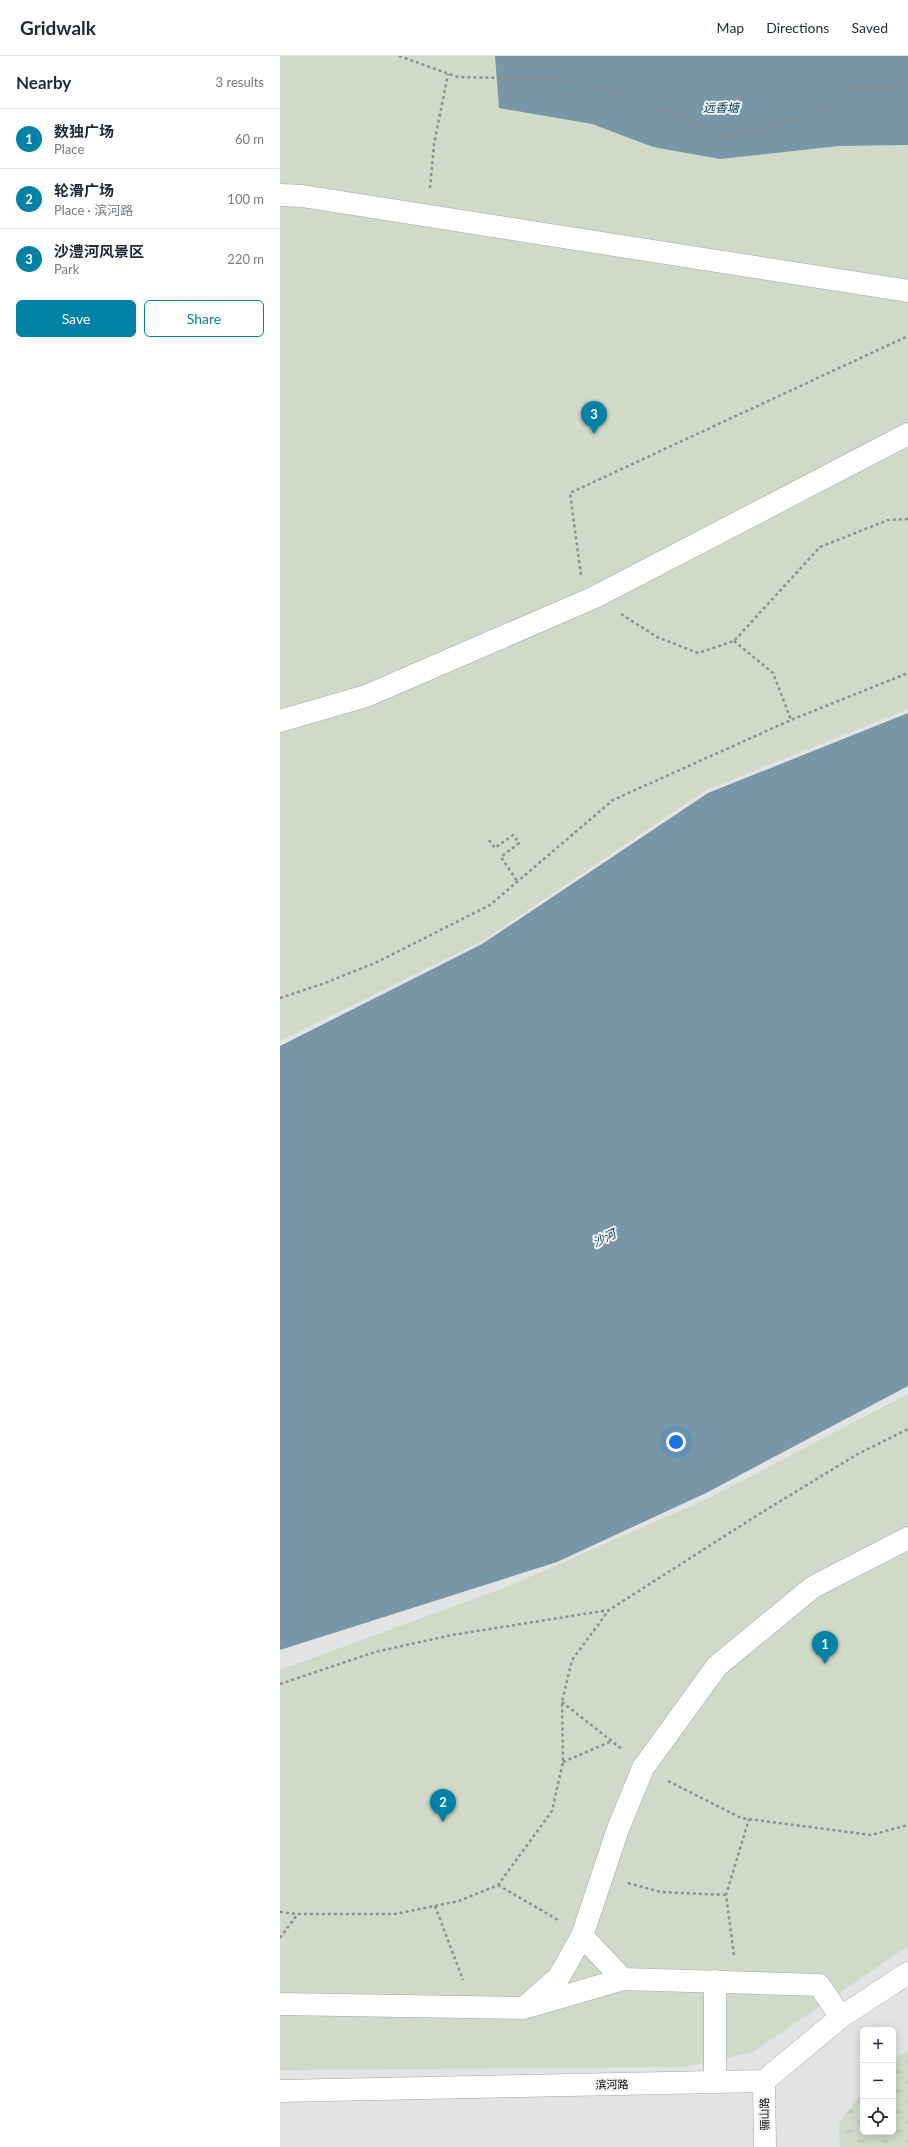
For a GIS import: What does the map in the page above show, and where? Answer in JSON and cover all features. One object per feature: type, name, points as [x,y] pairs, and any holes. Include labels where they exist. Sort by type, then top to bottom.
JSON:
[{"type":"street","points":[[280,195],[302,196],[908,291]]},
{"type":"street","points":[[280,721],[366,696],[595,597],[908,434]]},
{"type":"street","points":[[524,2008],[559,1977],[582,1936],[618,1829],[643,1768],[717,1666],[813,1587],[908,1538]]},
{"type":"street","points":[[582,1936],[623,1979]]},
{"type":"street","points":[[764,2081],[841,2018],[908,1973]]},
{"type":"street","points":[[280,2004],[524,2008],[623,1979],[715,1981],[819,1985],[841,2018]]},
{"type":"street","points":[[715,1981],[715,2082]]},
{"type":"street","name":"滨河路","points":[[280,2091],[764,2081]]},
{"type":"street","name":"骊山路","points":[[764,2081],[765,2147]]},
{"type":"path","points":[[399,56],[458,77],[554,78],[601,87],[726,134],[761,132],[816,112],[851,91],[893,84],[908,86]]},
{"type":"path","points":[[427,216],[434,144],[448,74]]},
{"type":"path","points":[[734,640],[772,673],[791,720]]},
{"type":"path","points":[[280,998],[325,983],[377,962],[490,905],[613,800],[791,720],[908,673]]},
{"type":"path","points":[[489,840],[495,848],[513,835],[519,843],[501,857],[517,881]]},
{"type":"path","points":[[280,1912],[297,1914],[395,1914],[459,1901],[498,1885],[552,1811],[563,1762],[562,1702],[572,1660],[609,1610],[749,1520],[849,1459],[908,1429]]},
{"type":"path","points":[[280,1684],[375,1652],[452,1635],[609,1610]]},
{"type":"path","points":[[562,1702],[612,1741],[643,1768],[740,1818],[871,1835],[908,1825]]},
{"type":"path","points":[[563,1762],[612,1741]]},
{"type":"path","points":[[738,1982],[726,1895],[749,1819]]},
{"type":"path","points":[[602,1876],[661,1892],[726,1895]]},
{"type":"path","points":[[498,1885],[554,1917],[582,1936]]},
{"type":"path","points":[[435,1906],[473,2007]]},
{"type":"path","points":[[280,1938],[297,1914]]},
{"type":"green space","points":[[280,56],[495,56],[499,108],[592,124],[653,147],[720,159],[839,146],[908,145],[908,709],[706,790],[482,941],[280,1041]]},
{"type":"green space","points":[[908,1394],[908,1946],[753,2052],[685,2067],[280,2070],[280,1670],[509,1586],[709,1498]]},
{"type":"green space","points":[[908,2050],[908,2147],[840,2147],[839,2124],[860,2095],[860,2135],[896,2135],[896,2058]]},
{"type":"water","name":"远香塘","points":[[495,56],[908,56],[908,145],[839,146],[720,159],[653,147],[592,124],[499,108]]},
{"type":"water","name":"沙河","points":[[908,713],[908,1386],[706,1493],[557,1562],[280,1650],[280,1046],[482,944],[708,793]]},
{"type":"place","name":"沙澧河风景区","points":[[594,434]]},
{"type":"place","name":"数独广场","points":[[825,1664]]},
{"type":"place","name":"轮滑广场","points":[[443,1822]]}]
